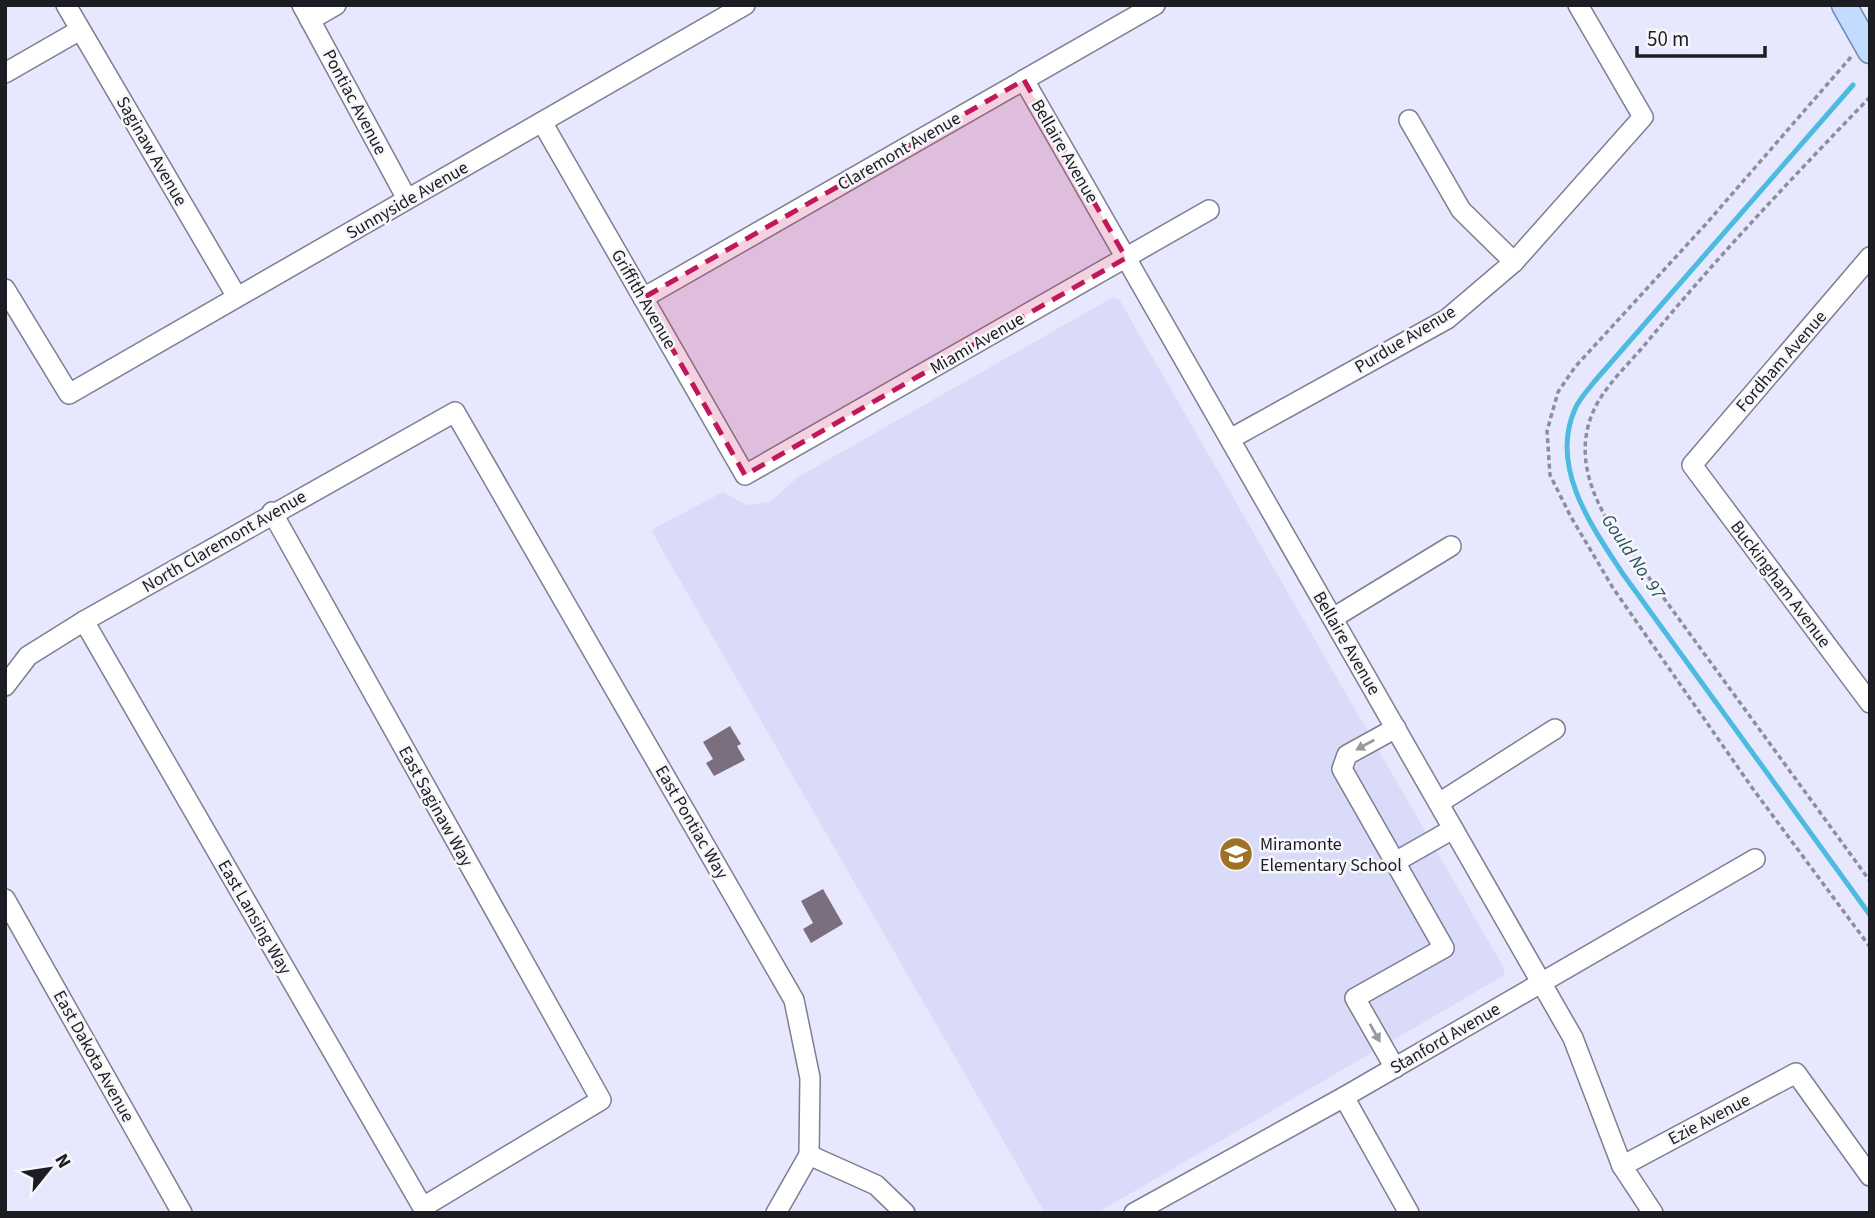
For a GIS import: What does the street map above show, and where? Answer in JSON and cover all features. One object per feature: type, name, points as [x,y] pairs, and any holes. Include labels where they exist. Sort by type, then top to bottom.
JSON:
[{"type":"main road","points":[[1844,5],[1870,51]]},
{"type":"street","name":"Saginaw Avenue","points":[[66,5],[237,297]]},
{"type":"street","points":[[306,13],[336,5]]},
{"type":"street","name":"Sunnyside Avenue","points":[[5,289],[69,394],[745,5]]},
{"type":"street","name":"Claremont Avenue","points":[[643,298],[1155,5]]},
{"type":"street","name":"Purdue Avenue","points":[[1230,439],[1447,318],[1514,262],[1643,117],[1578,5]]},
{"type":"street","name":"Pontiac Avenue","points":[[306,13],[407,199]]},
{"type":"street","points":[[5,73],[80,30]]},
{"type":"street","name":"Bellaire Avenue","points":[[1024,80],[1573,1038],[1622,1166],[1653,1213]]},
{"type":"street","points":[[1409,120],[1461,210],[1514,262]]},
{"type":"street","name":"Griffith Avenue","points":[[542,122],[745,475]]},
{"type":"street","name":"Miami Avenue","points":[[745,475],[1209,210]]},
{"type":"street","name":"Fordham Avenue","points":[[1692,464],[1870,257]]},
{"type":"street","name":"North Claremont Avenue","points":[[5,686],[28,656],[84,621],[272,512],[455,411]]},
{"type":"street","name":"East Pontiac Way","points":[[455,411],[794,1000],[810,1077],[809,1155]]},
{"type":"street","name":"Buckingham Avenue","points":[[1692,464],[1870,703]]},
{"type":"street","name":"East Saginaw Way","points":[[272,512],[601,1100],[425,1210]]},
{"type":"street","points":[[1333,618],[1451,546]]},
{"type":"street","name":"East Lansing Way","points":[[84,621],[425,1210]]},
{"type":"street","points":[[1395,1068],[1355,998],[1444,948],[1342,769],[1347,755],[1396,728]]},
{"type":"street","points":[[1439,803],[1555,729]]},
{"type":"street","points":[[1395,862],[1453,829]]},
{"type":"street","name":"Stanford Avenue","points":[[1133,1213],[1156,1207],[1755,859]]},
{"type":"street","name":"East Dakota Avenue","points":[[5,899],[182,1213]]},
{"type":"street","name":"Ezie Avenue","points":[[1622,1166],[1796,1073],[1870,1176]]},
{"type":"street","points":[[1344,1097],[1409,1213]]},
{"type":"street","points":[[776,1213],[809,1155],[876,1185],[905,1213]]},
{"type":"highlighted area","points":[[1024,80],[1126,258],[745,475],[643,298]]},
{"type":"shaded area","points":[[1113,297],[1119,299],[1505,970],[1503,976],[1097,1213],[1045,1213],[651,530],[723,492],[746,505],[770,502],[798,477]]},
{"type":"building","points":[[730,726],[741,744],[737,746],[745,760],[714,776],[706,763],[713,759],[703,742]]},
{"type":"building","points":[[823,889],[843,924],[811,943],[803,929],[813,923],[801,901]]},
{"type":"waterway","name":"Gould No. 97","points":[[1853,85],[1594,382],[1575,409],[1568,431],[1567,453],[1578,496],[1611,556],[1870,915]]},
{"type":"place","name":"Miramonte Elementary School","points":[[1236,854]]}]
